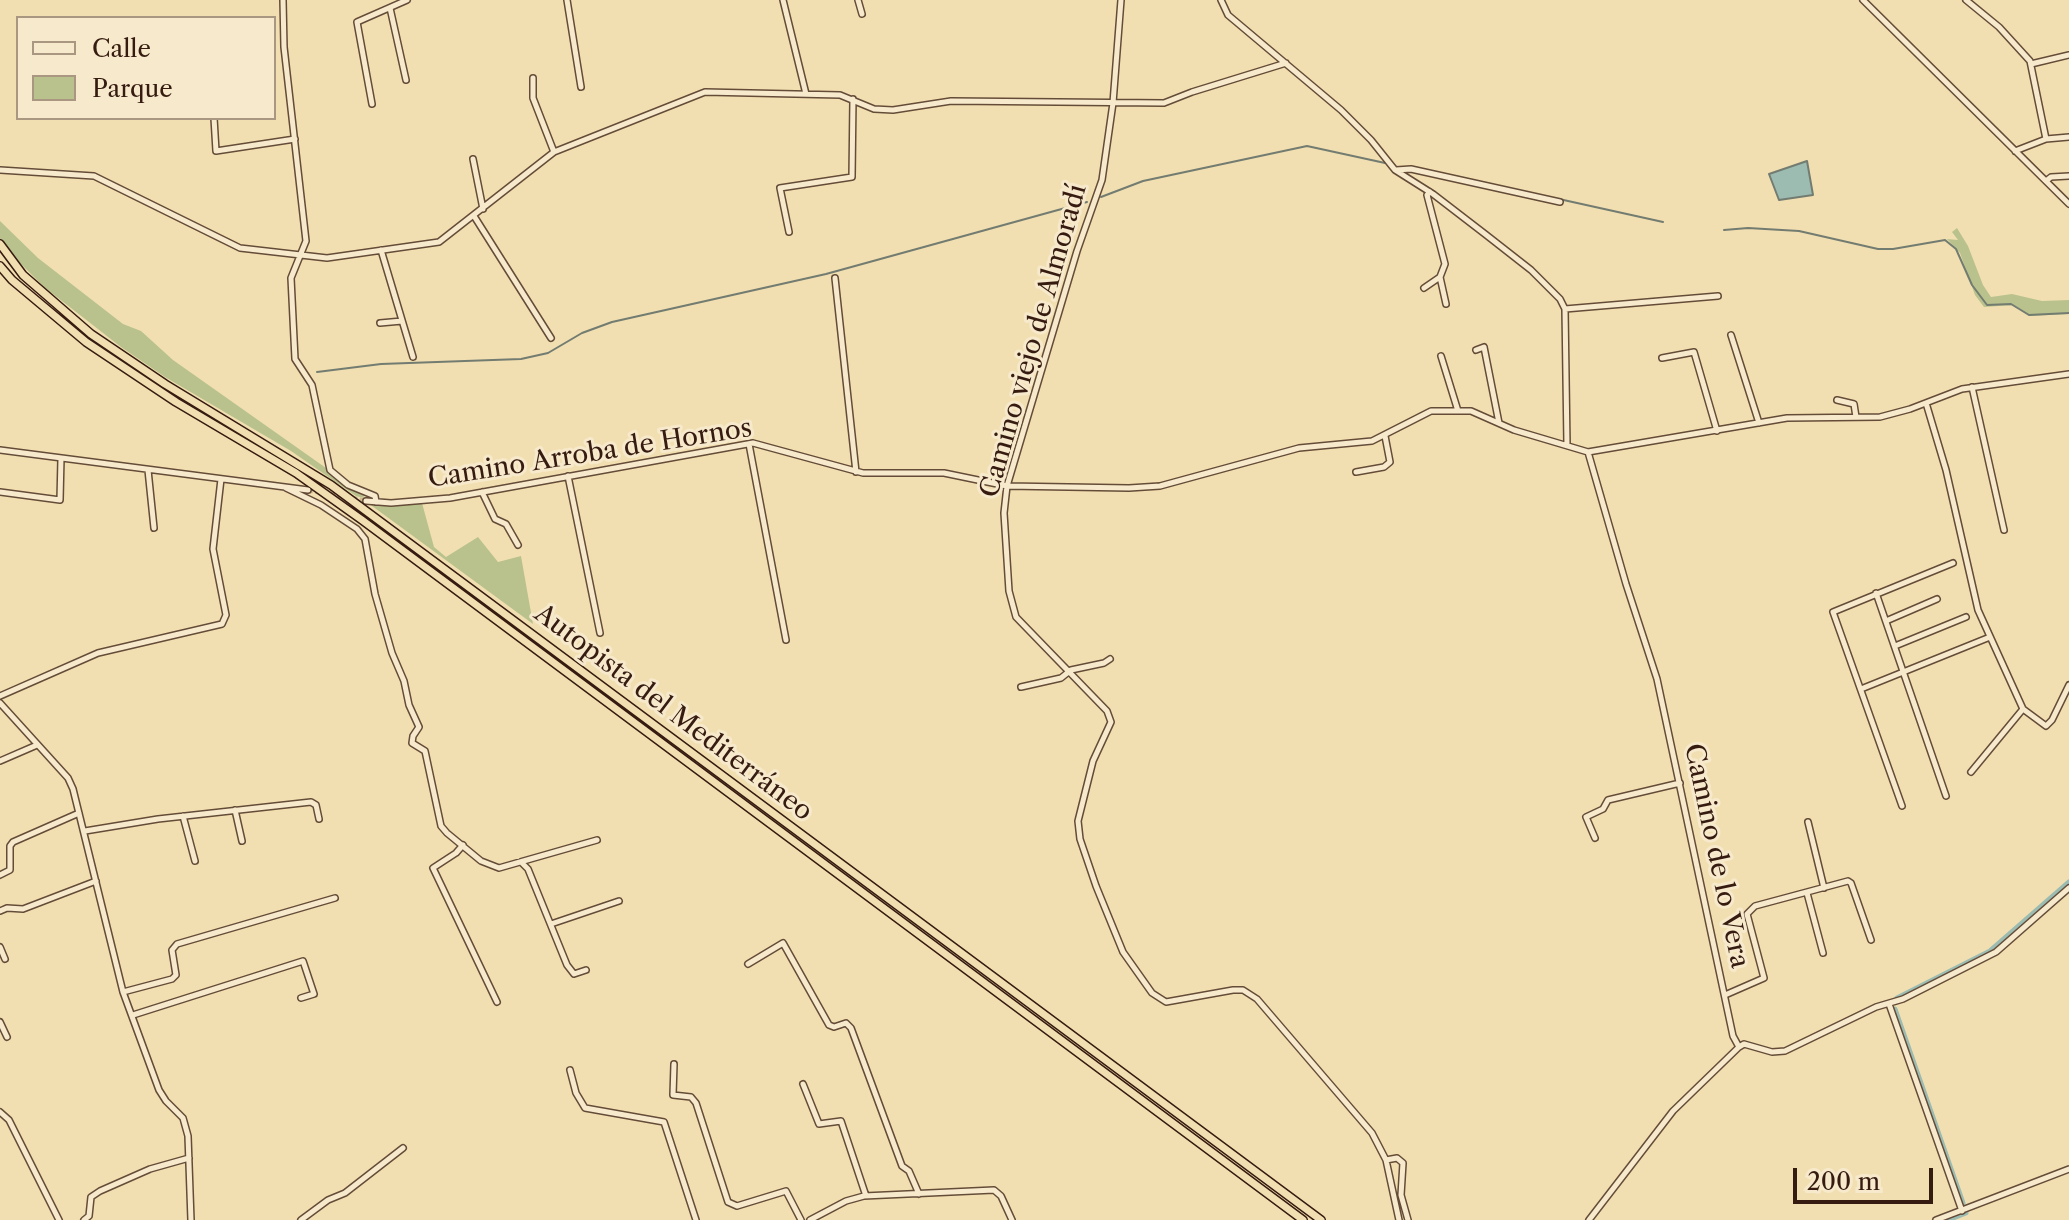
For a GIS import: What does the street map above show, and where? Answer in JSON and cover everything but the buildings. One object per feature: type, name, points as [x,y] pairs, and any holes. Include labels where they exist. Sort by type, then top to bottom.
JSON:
[{"type":"highway","name":"Autopista del Mediterráneo","points":[[0,244],[23,275],[91,334],[165,384],[331,485],[1321,1220]]},
{"type":"highway","name":"Autopista del Mediterráneo","points":[[0,266],[12,280],[86,342],[164,395],[296,473],[362,520],[1303,1220]]},
{"type":"street","points":[[283,0],[284,47],[306,241],[291,278],[295,359],[312,385],[330,470],[348,485],[375,496],[376,502]]},
{"type":"street","points":[[372,104],[357,22],[407,0]]},
{"type":"street","points":[[567,0],[581,87]]},
{"type":"street","points":[[783,0],[806,94]]},
{"type":"street","points":[[858,0],[862,14]]},
{"type":"street","name":"Camino viejo de Almoradí","points":[[1121,0],[1113,103],[1102,180],[1077,251],[1007,486],[1004,513],[1009,591],[1016,617],[1107,711],[1111,722],[1087,778],[1078,821],[1080,839],[1096,886],[1123,952],[1152,993],[1166,1002],[1233,990],[1251,993],[1363,1120],[1386,1160],[1399,1220]]},
{"type":"street","points":[[1221,0],[1228,15],[1341,110],[1395,170],[1430,192],[1553,290],[1565,309],[1567,445]]},
{"type":"street","points":[[1863,0],[2069,204]]},
{"type":"street","points":[[1966,0],[2025,52],[2031,64],[2046,139]]},
{"type":"street","points":[[390,8],[406,80]]},
{"type":"street","points":[[2031,64],[2069,55]]},
{"type":"street","points":[[0,170],[94,176],[240,248],[327,258],[439,242],[554,152],[705,92],[840,95],[874,109],[893,110],[951,101],[1164,103],[1286,63]]},
{"type":"street","points":[[533,78],[533,98],[554,152]]},
{"type":"street","points":[[789,232],[780,188],[852,177],[853,99]]},
{"type":"street","points":[[214,120],[216,151],[295,139]]},
{"type":"street","points":[[2015,151],[2046,139],[2069,137]]},
{"type":"street","points":[[473,159],[483,209]]},
{"type":"street","points":[[1395,170],[1411,169],[1560,202]]},
{"type":"street","points":[[2046,181],[2051,177],[2069,176]]},
{"type":"street","points":[[1430,192],[1427,195],[1445,264],[1440,277],[1446,304]]},
{"type":"street","points":[[474,216],[551,338]]},
{"type":"street","points":[[381,250],[413,357]]},
{"type":"street","points":[[1424,288],[1440,277]]},
{"type":"street","points":[[835,278],[856,472]]},
{"type":"street","points":[[1565,309],[1718,296]]},
{"type":"street","points":[[380,323],[402,321]]},
{"type":"street","points":[[1731,335],[1759,423]]},
{"type":"street","points":[[1476,350],[1484,347],[1499,423]]},
{"type":"street","points":[[1662,358],[1694,352],[1717,431]]},
{"type":"street","points":[[1441,356],[1458,411]]},
{"type":"street","name":"Camino Arroba de Hornos","points":[[366,501],[434,500],[749,444],[856,472],[944,473],[1007,486],[1160,486],[1299,448],[1361,442],[1385,436],[1431,411],[1471,411],[1588,452],[1787,418],[1880,417],[1962,389],[2069,374]]},
{"type":"street","points":[[1972,387],[2004,530]]},
{"type":"street","points":[[1837,400],[1854,404],[1856,417]]},
{"type":"street","points":[[1926,403],[1946,470],[1975,601],[2023,709],[2046,726],[2069,685]]},
{"type":"street","points":[[1356,472],[1384,467],[1390,462],[1385,436]]},
{"type":"street","points":[[749,444],[786,640]]},
{"type":"street","points":[[0,450],[308,490]]},
{"type":"street","name":"Camino de lo Vera","points":[[1588,452],[1657,679],[1733,1036],[1739,1047]]},
{"type":"street","points":[[0,492],[60,500],[61,458]]},
{"type":"street","points":[[148,470],[154,528]]},
{"type":"street","points":[[568,476],[600,633]]},
{"type":"street","points":[[0,696],[98,653],[222,624],[226,615],[213,549],[221,479]]},
{"type":"street","points":[[286,488],[321,505],[357,529],[365,539],[378,605],[409,705],[419,727],[412,743],[425,751],[441,826],[481,861],[499,868],[597,840]]},
{"type":"street","points":[[482,492],[495,519],[506,524],[518,545]]},
{"type":"street","points":[[1902,806],[1833,612],[1953,563]]},
{"type":"street","points":[[1876,593],[1946,796]]},
{"type":"street","points":[[1886,621],[1937,599]]},
{"type":"street","points":[[1895,646],[1966,617]]},
{"type":"street","points":[[1861,689],[1990,637]]},
{"type":"street","points":[[1021,687],[1061,678],[1068,672],[1110,659]]},
{"type":"street","points":[[0,703],[68,778],[85,831],[123,992],[159,1090],[183,1118],[188,1136],[191,1220]]},
{"type":"street","points":[[1971,772],[2023,709]]},
{"type":"street","points":[[0,761],[37,745]]},
{"type":"street","points":[[1595,838],[1586,817],[1603,809],[1608,800],[1680,783]]},
{"type":"street","points":[[85,831],[183,816],[311,802],[316,805],[319,819]]},
{"type":"street","points":[[235,810],[242,841]]},
{"type":"street","points":[[0,875],[10,870],[10,846],[13,842],[79,813]]},
{"type":"street","points":[[183,816],[195,861]]},
{"type":"street","points":[[1808,822],[1824,888]]},
{"type":"street","points":[[463,845],[433,868],[497,1002]]},
{"type":"street","points":[[519,861],[524,862],[528,869],[567,965],[574,974],[586,970]]},
{"type":"street","points":[[0,911],[23,909],[96,881]]},
{"type":"street","points":[[1725,995],[1764,978],[1747,914],[1750,909],[1848,881],[1871,940]]},
{"type":"street","points":[[1589,1220],[1673,1111],[1739,1047],[1744,1044],[1772,1052],[1785,1051],[1876,1007],[1889,1004],[1996,952],[2069,888]]},
{"type":"street","points":[[1807,893],[1823,953]]},
{"type":"street","points":[[123,992],[172,979],[176,975],[172,950],[177,944],[335,898]]},
{"type":"street","points":[[551,924],[619,901]]},
{"type":"street","points":[[748,964],[783,943],[829,1025],[834,1027],[846,1023],[851,1028],[902,1166],[909,1171],[919,1194]]},
{"type":"street","points":[[0,947],[5,959]]},
{"type":"street","points":[[133,1015],[303,961],[314,994],[301,998]]},
{"type":"street","points":[[1889,1004],[1962,1211]]},
{"type":"street","points":[[0,1022],[7,1037]]},
{"type":"street","points":[[674,1064],[673,1095],[691,1097],[696,1103],[728,1202],[737,1206],[786,1191],[801,1220]]},
{"type":"street","points":[[570,1070],[576,1093],[585,1108],[664,1122],[696,1220]]},
{"type":"street","points":[[803,1084],[819,1124],[841,1121],[866,1196]]},
{"type":"street","points":[[0,1112],[9,1120],[59,1220]]},
{"type":"street","points":[[301,1220],[328,1200],[345,1193],[403,1148]]},
{"type":"street","points":[[84,1220],[89,1216],[91,1197],[100,1191],[150,1169],[189,1158]]},
{"type":"street","points":[[1386,1160],[1397,1158],[1403,1163],[1401,1195],[1408,1220]]},
{"type":"street","points":[[1936,1220],[2069,1169]]},
{"type":"street","points":[[810,1220],[846,1201],[866,1196],[994,1190],[1001,1196],[1012,1220]]},
{"type":"green space","points":[[0,221],[38,258],[123,324],[141,331],[173,360],[326,468],[351,490],[363,493],[364,498],[356,496],[291,451],[165,377],[121,347],[44,287],[12,255],[0,240]]},
{"type":"green space","points":[[1957,228],[1991,297],[2012,294],[2042,301],[2069,300],[2069,314],[2029,316],[2014,305],[1984,307],[1975,295],[1960,253],[1947,239],[1958,240],[1952,232]]},
{"type":"green space","points":[[368,503],[422,503],[434,547],[446,557],[478,537],[498,562],[521,556],[533,624]]},
{"type":"water","points":[[1807,161],[1813,195],[1779,200],[1769,174]]},
{"type":"waterway","points":[[1101,197],[1143,181],[1307,146],[1385,163]]},
{"type":"waterway","points":[[1559,199],[1663,222]]},
{"type":"waterway","points":[[317,372],[381,364],[521,359],[548,353],[582,333],[612,322],[826,274],[1087,202]]},
{"type":"waterway","points":[[1724,230],[1799,231],[1878,249],[1945,240],[1956,249],[1972,285],[1987,305],[2011,304],[2029,315],[2069,313]]},
{"type":"waterway","points":[[1897,998],[1990,951],[2069,882]]},
{"type":"waterway","points":[[1895,1009],[1963,1203]]},
{"type":"waterway","points":[[1948,1220],[1966,1213]]},
{"type":"tunnel","points":[[308,490],[366,501]]}]
